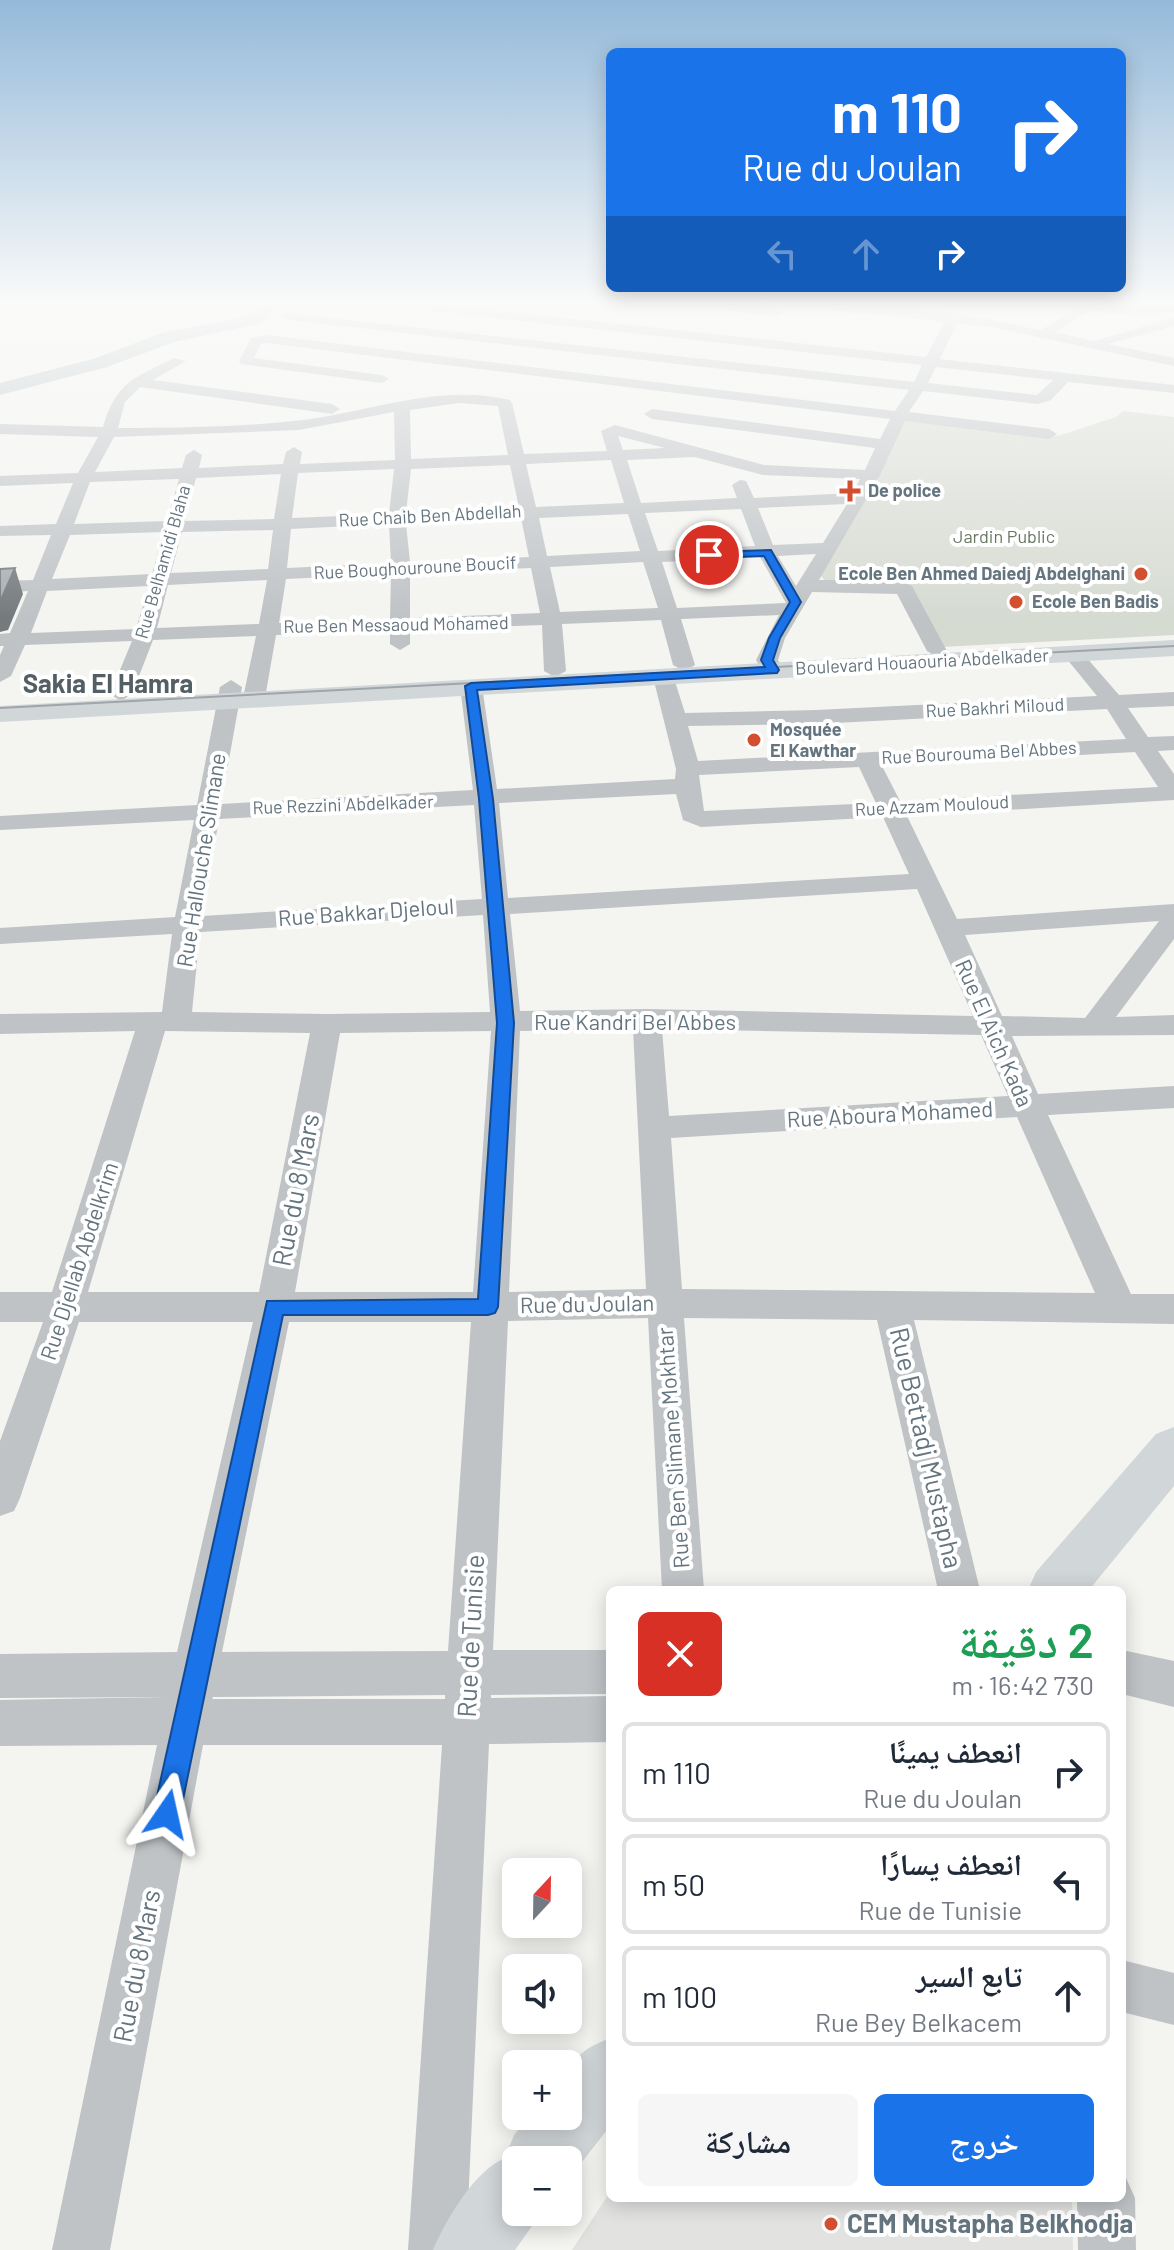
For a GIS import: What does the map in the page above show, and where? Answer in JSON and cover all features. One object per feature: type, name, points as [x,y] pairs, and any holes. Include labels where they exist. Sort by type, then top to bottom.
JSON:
[{"type":"main road","name":"Boulevard Houaouria Abdelkader","points":[[0,701],[121,694],[471,686],[937,651],[1174,638]]},
{"type":"main road","name":"Boulevard Houaouria Abdelkader","points":[[770,665],[1174,648]]},
{"type":"main road","name":"Boulevard Houaouria Abdelkader","points":[[0,714],[555,671],[674,671]]},
{"type":"main road","points":[[1058,1586],[1174,1449]]},
{"type":"main road","points":[[550,2146],[606,2077]]},
{"type":"main road","points":[[470,2250],[502,2208]]},
{"type":"street","points":[[0,676],[9,640],[38,586],[84,477],[109,432],[116,409]]},
{"type":"street","points":[[309,424],[334,409]]},
{"type":"street","points":[[0,450],[8,429],[109,432],[309,424],[396,409]]},
{"type":"street","points":[[400,634],[401,569],[397,517],[403,464],[402,409]]},
{"type":"street","points":[[506,409],[552,621],[555,671]]},
{"type":"street","points":[[624,432],[658,409]]},
{"type":"street","points":[[0,481],[700,453],[750,409]]},
{"type":"street","points":[[851,409],[1049,434]]},
{"type":"street","points":[[770,665],[775,638],[831,548],[904,409]]},
{"type":"street","points":[[948,422],[992,409]]},
{"type":"street","points":[[652,414],[886,445]]},
{"type":"street","name":"Rue Hallouche Slimane","points":[[164,1022],[187,923],[205,811],[242,693],[269,628],[280,524],[290,469],[309,424]]},
{"type":"street","name":"Rue Belhamidi Blaha","points":[[121,694],[145,634],[203,429]]},
{"type":"street","points":[[687,777],[673,720],[670,615],[608,432],[624,432],[732,463],[778,472],[872,475]]},
{"type":"street","points":[[732,463],[767,553],[799,599]]},
{"type":"street","name":"Rue Chaib Ben Abdellah","points":[[0,531],[280,524],[859,498]]},
{"type":"street","name":"Rue Boughouroune Boucif","points":[[0,587],[831,548]]},
{"type":"street","name":"Rue Ben Messaoud Mohamed","points":[[9,640],[269,628],[400,634],[670,615],[888,584],[905,590],[937,651]]},
{"type":"street","points":[[1072,653],[1113,702],[1174,793]]},
{"type":"street","name":"Rue de Tunisie","points":[[437,2250],[506,1023],[486,799],[471,686]]},
{"type":"street","name":"Rue Bakhri Miloud","points":[[673,720],[816,717],[1174,699]]},
{"type":"street","name":"Rue Bourouma Bel Abbes","points":[[687,777],[867,759],[1174,743]]},
{"type":"street","name":"Rue El Aich Kada","points":[[867,759],[994,1026],[1026,1106],[1119,1307]]},
{"type":"street","name":"Rue Rezzini Abdelkader","points":[[0,823],[486,799],[687,777]]},
{"type":"street","name":"Rue Azzam Mouloud","points":[[687,777],[692,815],[716,822],[891,807],[1174,793]]},
{"type":"street","name":"Rue Bakkar Djeloul","points":[[0,936],[495,904],[924,881]]},
{"type":"street","points":[[947,928],[1174,912]]},
{"type":"street","points":[[1093,1028],[1174,920]]},
{"type":"street","name":"Rue Kandri Bel Abbes","points":[[0,1024],[506,1023],[647,1019],[1093,1028],[1174,1025]]},
{"type":"street","name":"Rue Ben Slimane Mokhtar","points":[[647,1019],[683,1586]]},
{"type":"street","name":"Rue Djellab Abdelkrim","points":[[0,1498],[164,1022]]},
{"type":"street","name":"Rue du 8 Mars","points":[[81,2250],[185,1720],[274,1307],[327,1024]]},
{"type":"street","name":"Rue Aboura Mohamed","points":[[653,1128],[1174,1097]]},
{"type":"street","name":"Rue du Joulan","points":[[0,1307],[488,1307],[663,1303],[1174,1309]]},
{"type":"street","name":"Rue Bettadj Mustapha","points":[[892,1305],[958,1586]]},
{"type":"street","points":[[0,1676],[606,1672]]},
{"type":"street","points":[[1126,1673],[1174,1684]]},
{"type":"street","points":[[0,1723],[185,1720],[466,1723],[606,1719]]},
{"type":"street","points":[[1126,1987],[1174,1999]]},
{"type":"street","points":[[1106,2202],[1107,2250]]},
{"type":"shaded area","name":"CEM Mustapha Belkhodja","points":[[606,2198],[606,2202],[1072,2202],[1073,2250],[572,2250]]},
{"type":"green space","name":"Jardin Public","points":[[1123,411],[1174,417],[1174,635],[941,647],[902,575],[826,582],[817,571],[886,444],[907,418],[1058,436],[1116,417]]},
{"type":"building","points":[[15,568],[0,602],[0,569]]},
{"type":"tram line","points":[[0,708],[1174,646]]},
{"type":"place","name":"De police","points":[[850,491]]},
{"type":"place","name":"Ecole Ben Ahmed Daiedj Abdelghani","points":[[1141,574]]},
{"type":"place","name":"Ecole Ben Badis","points":[[1016,602]]},
{"type":"place","name":"Mosquée El Kawthar","points":[[754,740]]},
{"type":"place","name":"CEM Mustapha Belkhodja","points":[[831,2224]]},
{"type":"district","name":"Sakia El Hamra","points":[[108,684]]},
{"type":"route","points":[[167,1814],[274,1307],[488,1307],[506,1023],[486,799],[471,686],[773,670],[767,660],[775,638],[796,602],[767,553],[709,555]]}]
